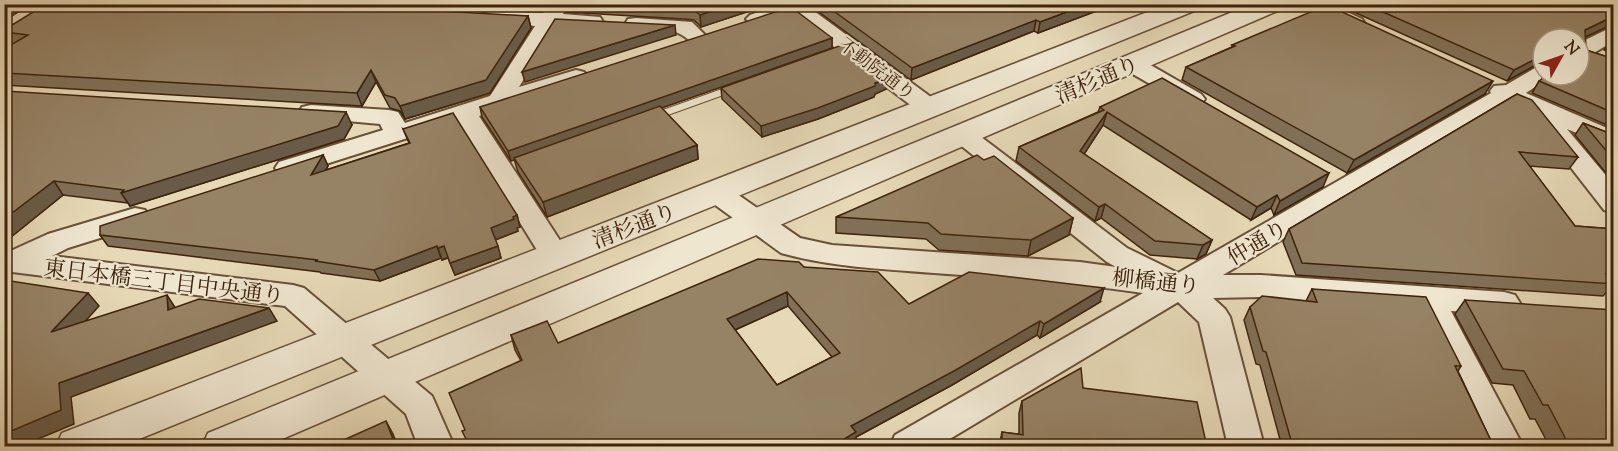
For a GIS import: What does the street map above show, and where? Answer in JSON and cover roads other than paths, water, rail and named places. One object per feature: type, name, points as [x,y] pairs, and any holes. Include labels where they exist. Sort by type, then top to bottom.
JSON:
[{"type":"street","name":"清杉通り","points":[[77,447],[1191,4]]},
{"type":"street","name":"清杉通り","points":[[223,447],[1274,4]]},
{"type":"street","points":[[1312,4],[1376,34]]},
{"type":"street","name":"不動院通り","points":[[799,6],[843,49],[930,108]]},
{"type":"street","points":[[664,48],[799,6]]},
{"type":"street","points":[[468,16],[554,12],[715,32]]},
{"type":"street","points":[[499,101],[554,12]]},
{"type":"street","points":[[1591,45],[1614,32]]},
{"type":"street","points":[[1591,55],[1603,60]]},
{"type":"street","points":[[1132,64],[1214,111]]},
{"type":"street","points":[[262,176],[598,69]]},
{"type":"street","name":"仲通り","points":[[913,445],[1181,287],[1338,182],[1497,88],[1531,77]]},
{"type":"street","points":[[1497,88],[1614,141]]},
{"type":"street","points":[[1535,106],[1614,204]]},
{"type":"street","points":[[285,111],[390,117],[398,133]]},
{"type":"street","points":[[464,112],[507,169],[555,256]]},
{"type":"street","points":[[963,135],[1117,255],[1181,287],[1214,317],[1246,447]]},
{"type":"street","name":"柳橋通り","points":[[717,193],[791,246],[832,255],[1080,273],[1181,287],[1261,286],[1533,305]]},
{"type":"street","points":[[8,264],[58,241],[160,209]]},
{"type":"street","name":"東日本橋三丁目中央通り","points":[[8,264],[293,296],[420,406],[436,447]]},
{"type":"street","points":[[1429,298],[1505,447]]},
{"type":"lane","points":[[636,123],[748,83]]}]
